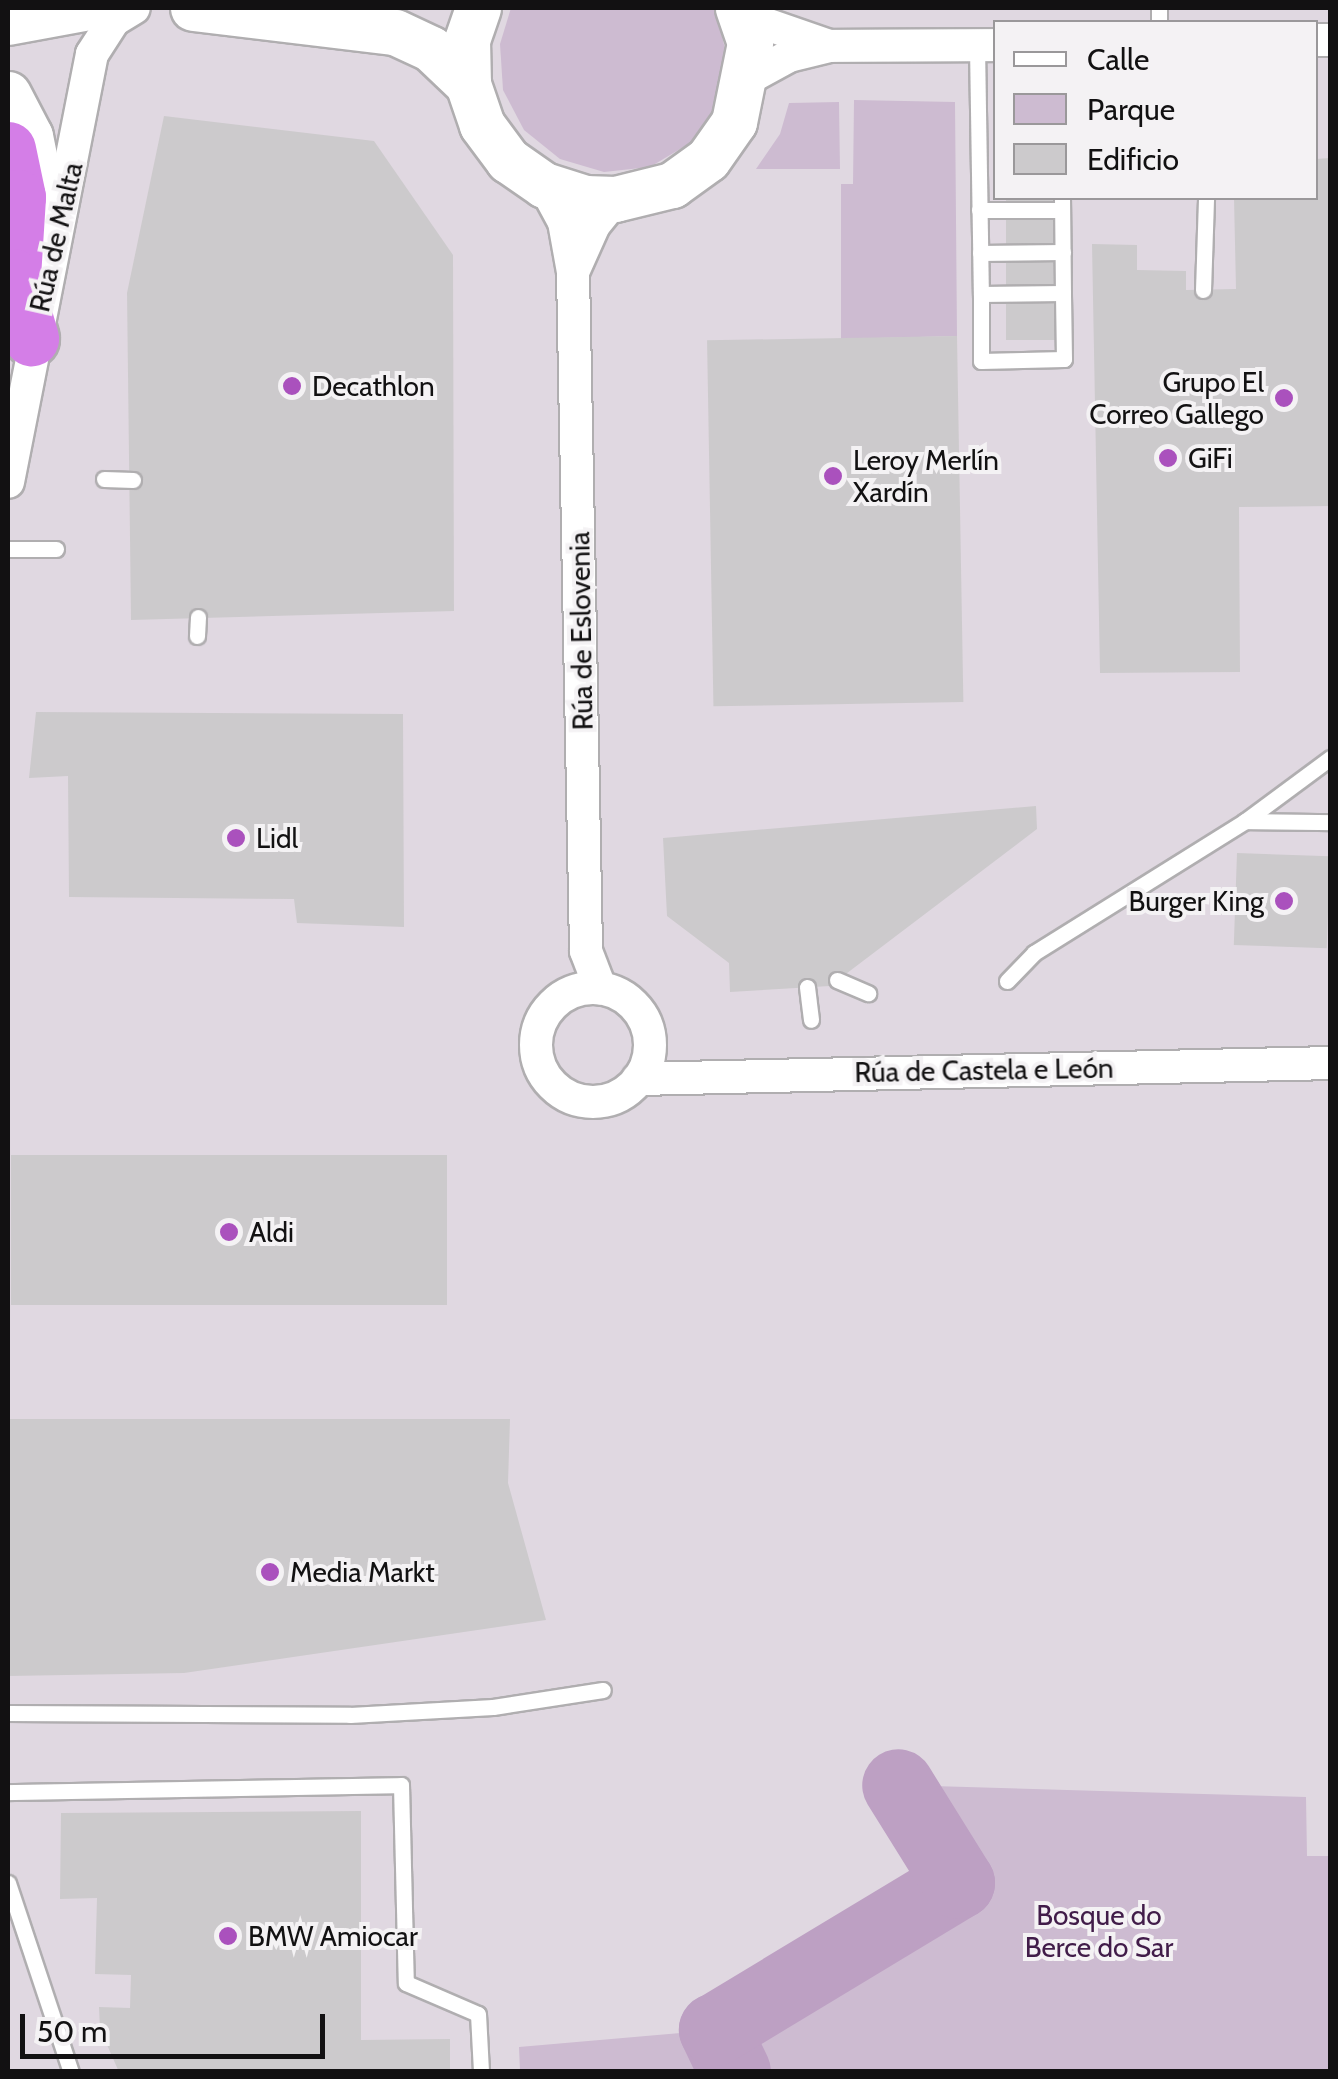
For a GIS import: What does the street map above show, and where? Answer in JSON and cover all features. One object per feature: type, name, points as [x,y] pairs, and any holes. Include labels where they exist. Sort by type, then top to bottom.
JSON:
[{"type":"highway","points":[[8,149],[18,197],[14,276],[32,338]]},
{"type":"street","points":[[8,22],[29,13],[84,8]]},
{"type":"street","name":"Rúa de Malta","points":[[8,482],[32,338],[68,200],[92,54],[114,20],[134,8]]},
{"type":"street","points":[[193,8],[377,23],[464,8]]},
{"type":"street","points":[[478,8],[467,40],[468,84],[482,125],[508,160],[544,184],[585,198],[615,198],[672,185],[708,158],[734,122],[747,80],[750,43],[739,11]]},
{"type":"street","points":[[739,11],[830,46]]},
{"type":"street","points":[[377,23],[431,50],[468,84]]},
{"type":"street","points":[[747,80],[788,56],[830,46],[986,46]]},
{"type":"street","points":[[8,94],[30,136],[42,198],[32,338]]},
{"type":"street","name":"Rúa de Eslovenia","points":[[544,184],[564,222],[573,272],[586,951],[600,988]]},
{"type":"street","name":"Rúa de Eslovenia","points":[[573,272],[594,225],[615,198]]},
{"type":"street","points":[[580,988],[600,988],[630,1001],[648,1028],[647,1064],[638,1079],[613,1098],[580,1100],[562,1093],[540,1066],[538,1027],[547,1010],[580,988]]},
{"type":"street","name":"Rúa de Castela e León","points":[[638,1079],[1330,1063]]},
{"type":"lane","points":[[979,210],[1062,204],[1064,360],[981,361],[979,210],[987,175],[986,46]]},
{"type":"lane","points":[[1203,290],[1206,200]]},
{"type":"lane","points":[[980,253],[1063,252]]},
{"type":"lane","points":[[980,294],[1063,293]]},
{"type":"lane","points":[[104,478],[132,480]]},
{"type":"lane","points":[[8,549],[56,549]]},
{"type":"lane","points":[[197,636],[198,617]]},
{"type":"lane","points":[[1007,981],[1034,953],[1245,821],[1330,758]]},
{"type":"lane","points":[[1245,821],[1330,822]]},
{"type":"lane","points":[[837,980],[868,993]]},
{"type":"lane","points":[[808,987],[811,1020]]},
{"type":"lane","points":[[8,1713],[350,1716],[494,1707],[603,1690]]},
{"type":"lane","points":[[8,1792],[401,1785],[406,1983],[478,2014],[481,2072]]},
{"type":"lane","points":[[8,1883],[71,2072]]},
{"type":"shaded area","points":[[8,8],[1330,8],[1330,2071],[8,2072]]},
{"type":"green space","points":[[511,8],[715,8],[728,61],[717,107],[690,143],[650,167],[604,172],[560,159],[524,130],[503,90],[500,44]]},
{"type":"green space","points":[[854,100],[955,102],[957,336],[841,339],[841,184],[853,184]]},
{"type":"green space","points":[[839,102],[840,169],[756,169],[780,134],[789,103]]},
{"type":"green space","name":"Bosque do Berce do Sar","points":[[898,1785],[1306,1797],[1307,1856],[1330,1856],[1330,2071],[520,2071],[519,2047],[715,2030],[958,1883]]},
{"type":"building","name":"Decathlon","points":[[164,116],[374,141],[453,255],[454,611],[131,620],[127,293]]},
{"type":"building","name":"GiFi","points":[[1330,158],[1330,506],[1239,507],[1240,672],[1100,673],[1092,244],[1137,245],[1137,270],[1186,271],[1186,290],[1236,289],[1234,200],[1318,200],[1318,159]]},
{"type":"building","points":[[1006,200],[1066,200],[1066,340],[1006,340]]},
{"type":"building","name":"Leroy Merlín Xardín","points":[[957,336],[963,702],[713,706],[707,340]]},
{"type":"building","name":"Lidl","points":[[36,712],[403,714],[404,927],[297,923],[294,899],[69,897],[68,776],[29,778]]},
{"type":"building","points":[[1036,806],[1037,829],[830,986],[730,992],[729,963],[667,916],[663,838]]},
{"type":"building","name":"Burger King","points":[[1237,853],[1330,856],[1327,948],[1234,945]]},
{"type":"building","name":"Aldi","points":[[11,1155],[447,1155],[447,1305],[11,1305]]},
{"type":"building","name":"Media Markt","points":[[8,1419],[510,1419],[508,1483],[546,1620],[184,1673],[8,1676]]},
{"type":"building","name":"BMW Amiocar","points":[[361,1811],[361,2040],[450,2039],[450,2072],[119,2072],[100,2029],[99,2007],[130,2008],[131,1975],[95,1974],[97,1898],[60,1899],[61,1813]]},
{"type":"waterway","points":[[735,2072],[715,2030],[959,1883],[898,1785]]},
{"type":"place","name":"Decathlon","points":[[292,386]]},
{"type":"place","name":"Grupo El Correo Gallego","points":[[1284,398]]},
{"type":"place","name":"GiFi","points":[[1168,458]]},
{"type":"place","name":"Leroy Merlín Xardín","points":[[833,476]]},
{"type":"place","name":"Lidl","points":[[236,838]]},
{"type":"place","name":"Burger King","points":[[1284,901]]},
{"type":"place","name":"Aldi","points":[[229,1232]]},
{"type":"place","name":"Media Markt","points":[[270,1572]]},
{"type":"place","name":"BMW Amiocar","points":[[228,1936]]}]
